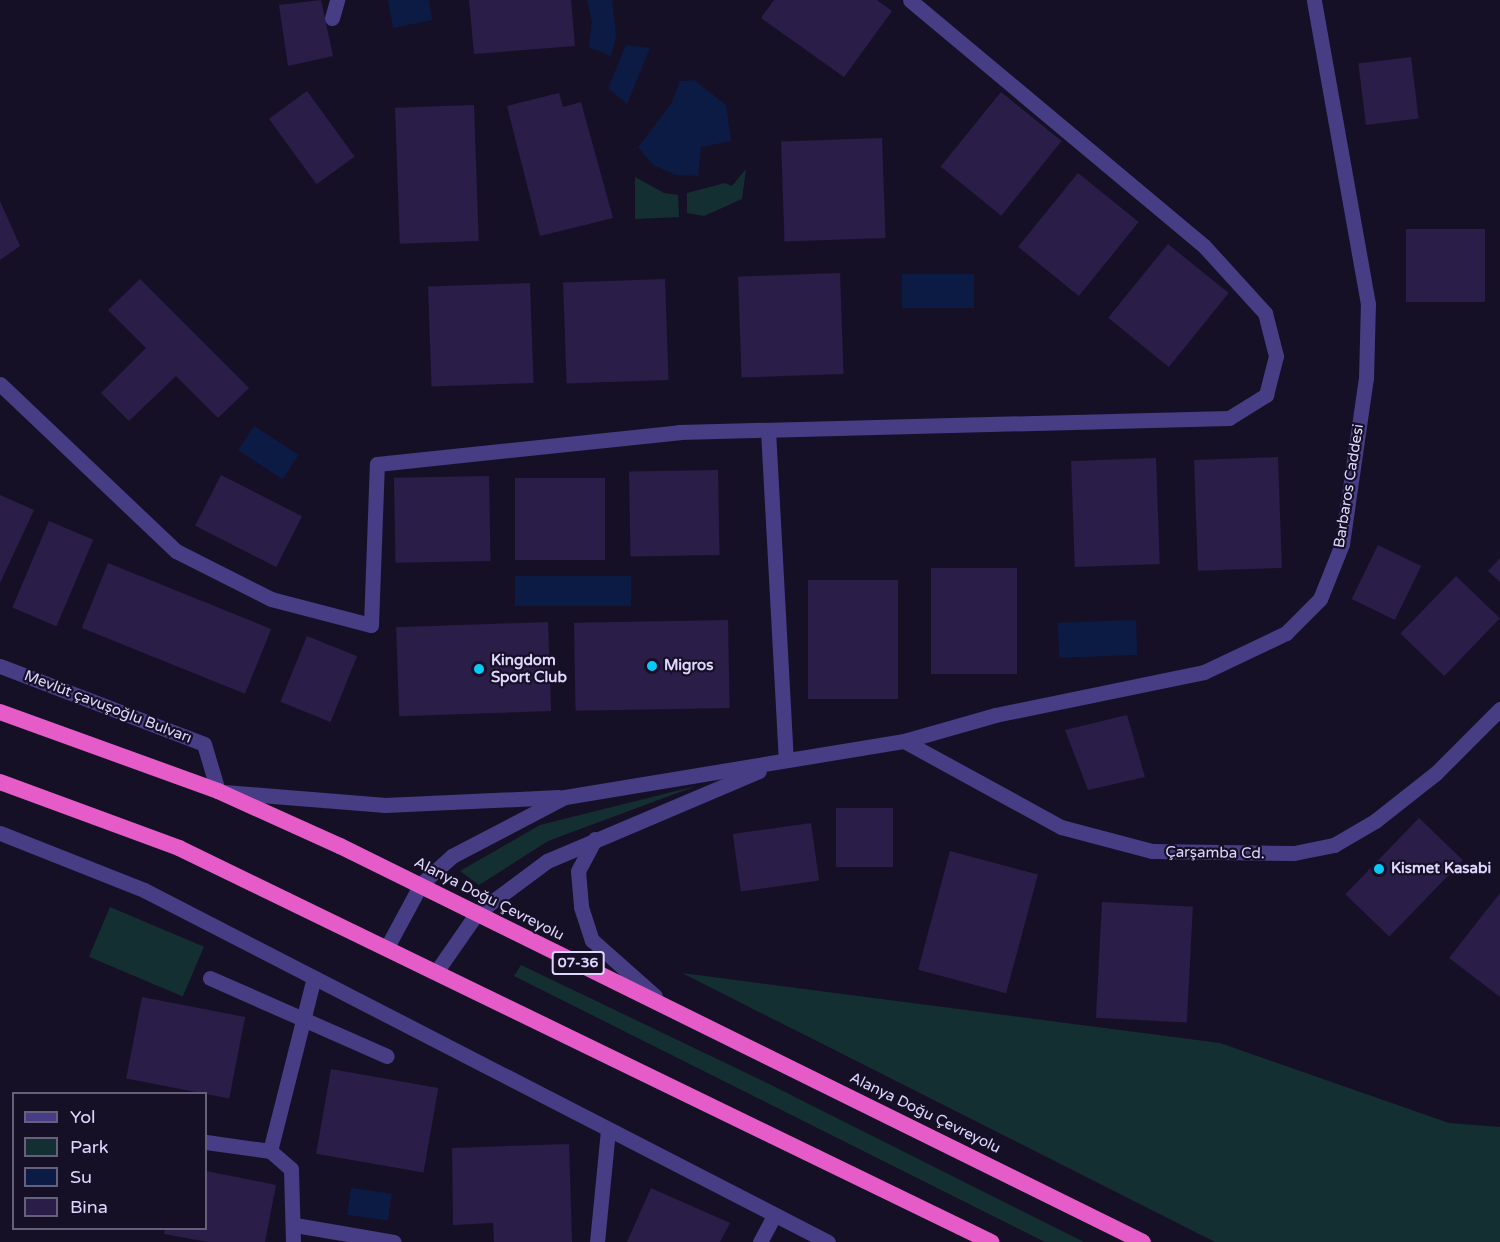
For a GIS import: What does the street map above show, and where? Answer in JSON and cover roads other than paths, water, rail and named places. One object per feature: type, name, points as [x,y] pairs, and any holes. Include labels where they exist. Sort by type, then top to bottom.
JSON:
[{"type":"highway","name":"Alanya Doğu Çevreyolu","points":[[0,712],[218,791],[421,884],[1143,1242]]},
{"type":"highway","points":[[0,782],[179,848],[991,1242]]},
{"type":"street","points":[[332,18],[337,0]]},
{"type":"street","points":[[0,384],[176,551],[271,599],[371,625],[377,464],[679,432],[1229,418],[1266,395],[1273,377],[1273,333],[1265,313],[1204,246],[910,0]]},
{"type":"street","name":"Barbaros Caddesi","points":[[786,760],[904,741],[995,715],[1204,672],[1286,633],[1320,599],[1342,544],[1366,378],[1368,304],[1314,0]]},
{"type":"street","points":[[768,430],[786,760]]},
{"type":"street","name":"Mevlüt çavuşoğlu Bulvarı","points":[[0,666],[204,744],[218,791]]},
{"type":"street","name":"Çarşamba Cd.","points":[[904,741],[1061,827],[1152,851],[1294,853],[1334,845],[1375,821],[1436,773],[1500,709]]},
{"type":"street","points":[[218,791],[385,805],[565,797],[786,760]]},
{"type":"street","points":[[436,972],[477,913],[547,861],[786,760]]},
{"type":"street","points":[[387,947],[421,884],[452,856],[565,797]]},
{"type":"street","points":[[0,833],[144,890],[828,1242]]},
{"type":"street","points":[[595,839],[578,871],[581,907],[592,940],[672,1009]]},
{"type":"street","points":[[270,1151],[300,1019],[314,977]]},
{"type":"street","points":[[210,978],[387,1056]]},
{"type":"street","points":[[597,1242],[608,1130]]},
{"type":"street","points":[[207,1142],[270,1151],[291,1169],[295,1225],[293,1242]]},
{"type":"street","points":[[760,1242],[774,1216]]},
{"type":"street","points":[[295,1225],[394,1242]]},
{"type":"water","points":[[388,0],[429,0],[432,20],[393,28]]},
{"type":"water","points":[[587,0],[612,0],[616,36],[611,56],[589,47],[592,22]]},
{"type":"water","points":[[626,45],[650,48],[627,104],[608,88]]},
{"type":"water","points":[[694,80],[726,105],[731,141],[701,147],[698,176],[676,175],[653,165],[638,147],[671,104],[680,81]]},
{"type":"water","points":[[902,274],[974,274],[974,308],[902,308]]},
{"type":"water","points":[[254,426],[298,455],[283,479],[238,450]]},
{"type":"water","points":[[515,576],[631,576],[631,606],[515,606]]},
{"type":"water","points":[[1136,620],[1137,655],[1059,658],[1058,623]]},
{"type":"water","points":[[351,1188],[392,1194],[388,1220],[347,1215]]},
{"type":"place","name":"Migros","points":[[652,666]]},
{"type":"place","name":"Kingdom Sport Club","points":[[479,669]]},
{"type":"place","name":"Kismet Kasabi","points":[[1379,869]]}]
